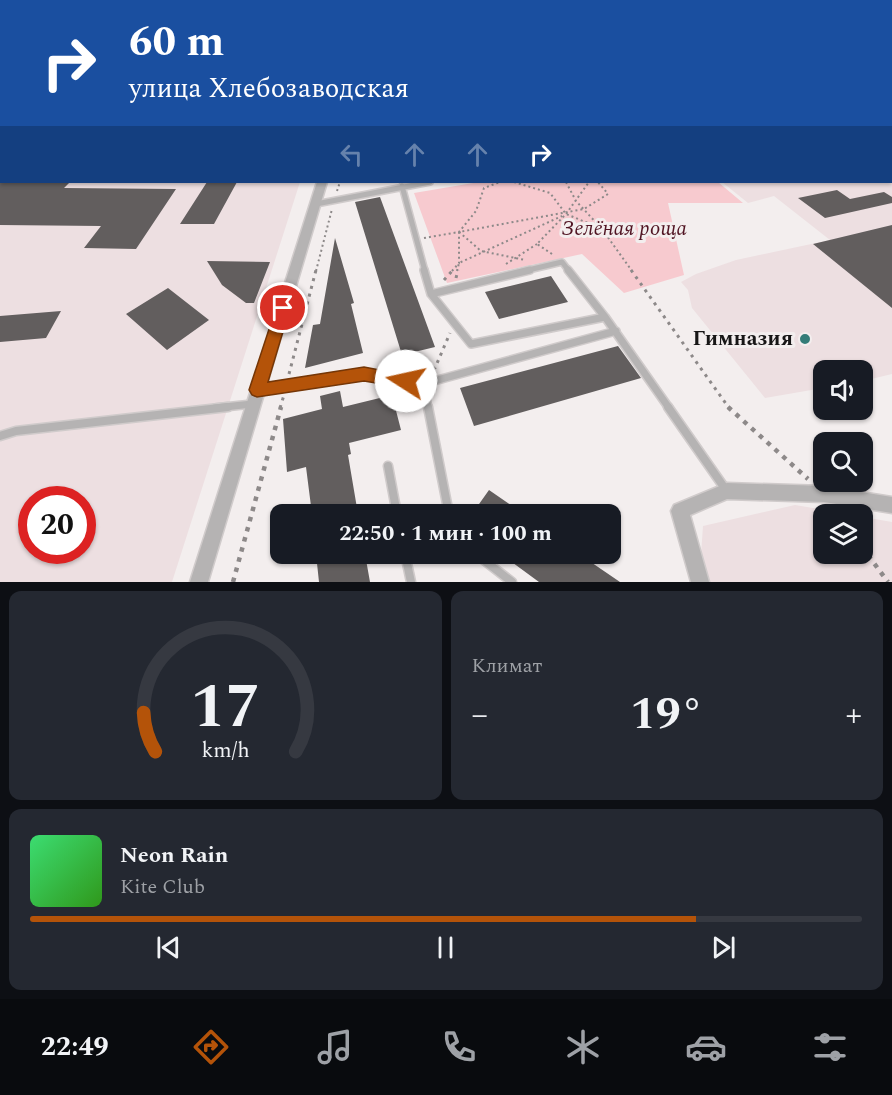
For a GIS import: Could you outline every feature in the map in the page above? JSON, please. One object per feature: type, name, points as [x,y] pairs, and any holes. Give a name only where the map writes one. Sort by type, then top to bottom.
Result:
[{"type":"street","points":[[198,582],[322,183]]},
{"type":"street","points":[[700,582],[680,511],[727,491],[825,494],[892,505]]},
{"type":"lane","points":[[316,204],[423,183]]},
{"type":"lane","points":[[402,186],[431,294],[471,344],[605,317]]},
{"type":"lane","points":[[431,294],[562,262],[616,331],[727,491]]},
{"type":"lane","points":[[0,436],[16,431],[255,397],[364,374],[423,384],[616,331]]},
{"type":"lane","points":[[423,384],[447,504]]},
{"type":"lane","points":[[388,466],[395,504]]},
{"type":"lane","points":[[407,564],[411,582]]},
{"type":"lane","points":[[489,564],[512,582]]},
{"type":"path","points":[[459,263],[459,232],[476,211],[486,183]]},
{"type":"path","points":[[484,188],[497,183]]},
{"type":"path","points":[[517,183],[550,193],[566,214],[602,229]]},
{"type":"path","points":[[567,183],[576,201],[602,229],[730,409],[825,494]]},
{"type":"path","points":[[505,265],[537,243],[566,214],[588,183]]},
{"type":"path","points":[[416,239],[584,209],[608,194],[599,183]]},
{"type":"path","points":[[431,294],[459,263],[566,214]]},
{"type":"path","points":[[459,232],[481,251],[513,259],[533,260]]},
{"type":"path","points":[[537,243],[562,262]]},
{"type":"path","points":[[388,378],[435,368],[454,323]]},
{"type":"path","points":[[873,562],[888,582]]},
{"type":"shaded area","points":[[0,183],[300,183],[172,582],[0,582]]},
{"type":"shaded area","name":"Гимназия","points":[[723,183],[892,183],[892,374],[873,379],[873,360],[813,360],[813,390],[765,398],[692,308],[688,290],[681,282],[696,274],[736,260],[830,240],[774,196],[748,203]]},
{"type":"shaded area","points":[[795,505],[813,508],[813,564],[873,564],[873,519],[892,522],[892,582],[705,582],[700,569],[703,526]]},
{"type":"green space","name":"Зелёная роща","points":[[473,183],[719,183],[743,203],[668,203],[684,275],[624,293],[582,254],[447,283],[414,193]]},
{"type":"building","points":[[0,183],[69,183],[64,188],[176,189],[136,249],[84,248],[101,226],[0,225]]},
{"type":"building","points":[[206,183],[236,183],[214,224],[180,224]]},
{"type":"building","points":[[837,190],[850,199],[884,192],[892,197],[892,203],[825,218],[798,198]]},
{"type":"building","points":[[380,197],[435,347],[402,355],[355,202]]},
{"type":"building","points":[[892,225],[892,308],[813,244]]},
{"type":"building","points":[[335,238],[354,303],[351,304],[363,353],[305,368],[313,325],[320,324]]},
{"type":"building","points":[[207,261],[270,262],[254,303],[246,303],[222,285]]},
{"type":"building","points":[[551,276],[568,302],[499,319],[485,292]]},
{"type":"building","points":[[168,288],[209,320],[167,350],[126,314]]},
{"type":"building","points":[[61,311],[46,338],[0,342],[0,316]]},
{"type":"building","points":[[618,346],[641,378],[474,426],[460,388]]},
{"type":"building","points":[[340,391],[343,407],[392,395],[401,430],[349,443],[351,454],[348,455],[356,504],[311,504],[306,467],[287,472],[283,419],[322,409],[320,396]]},
{"type":"building","points":[[489,490],[509,504],[479,504]]},
{"type":"building","points":[[317,564],[367,564],[370,582],[319,582]]},
{"type":"building","points":[[515,564],[594,564],[620,582],[539,582]]},
{"type":"place","name":"Гимназия","points":[[805,339]]},
{"type":"route","points":[[283,308],[257,390],[364,374],[406,381]]}]
